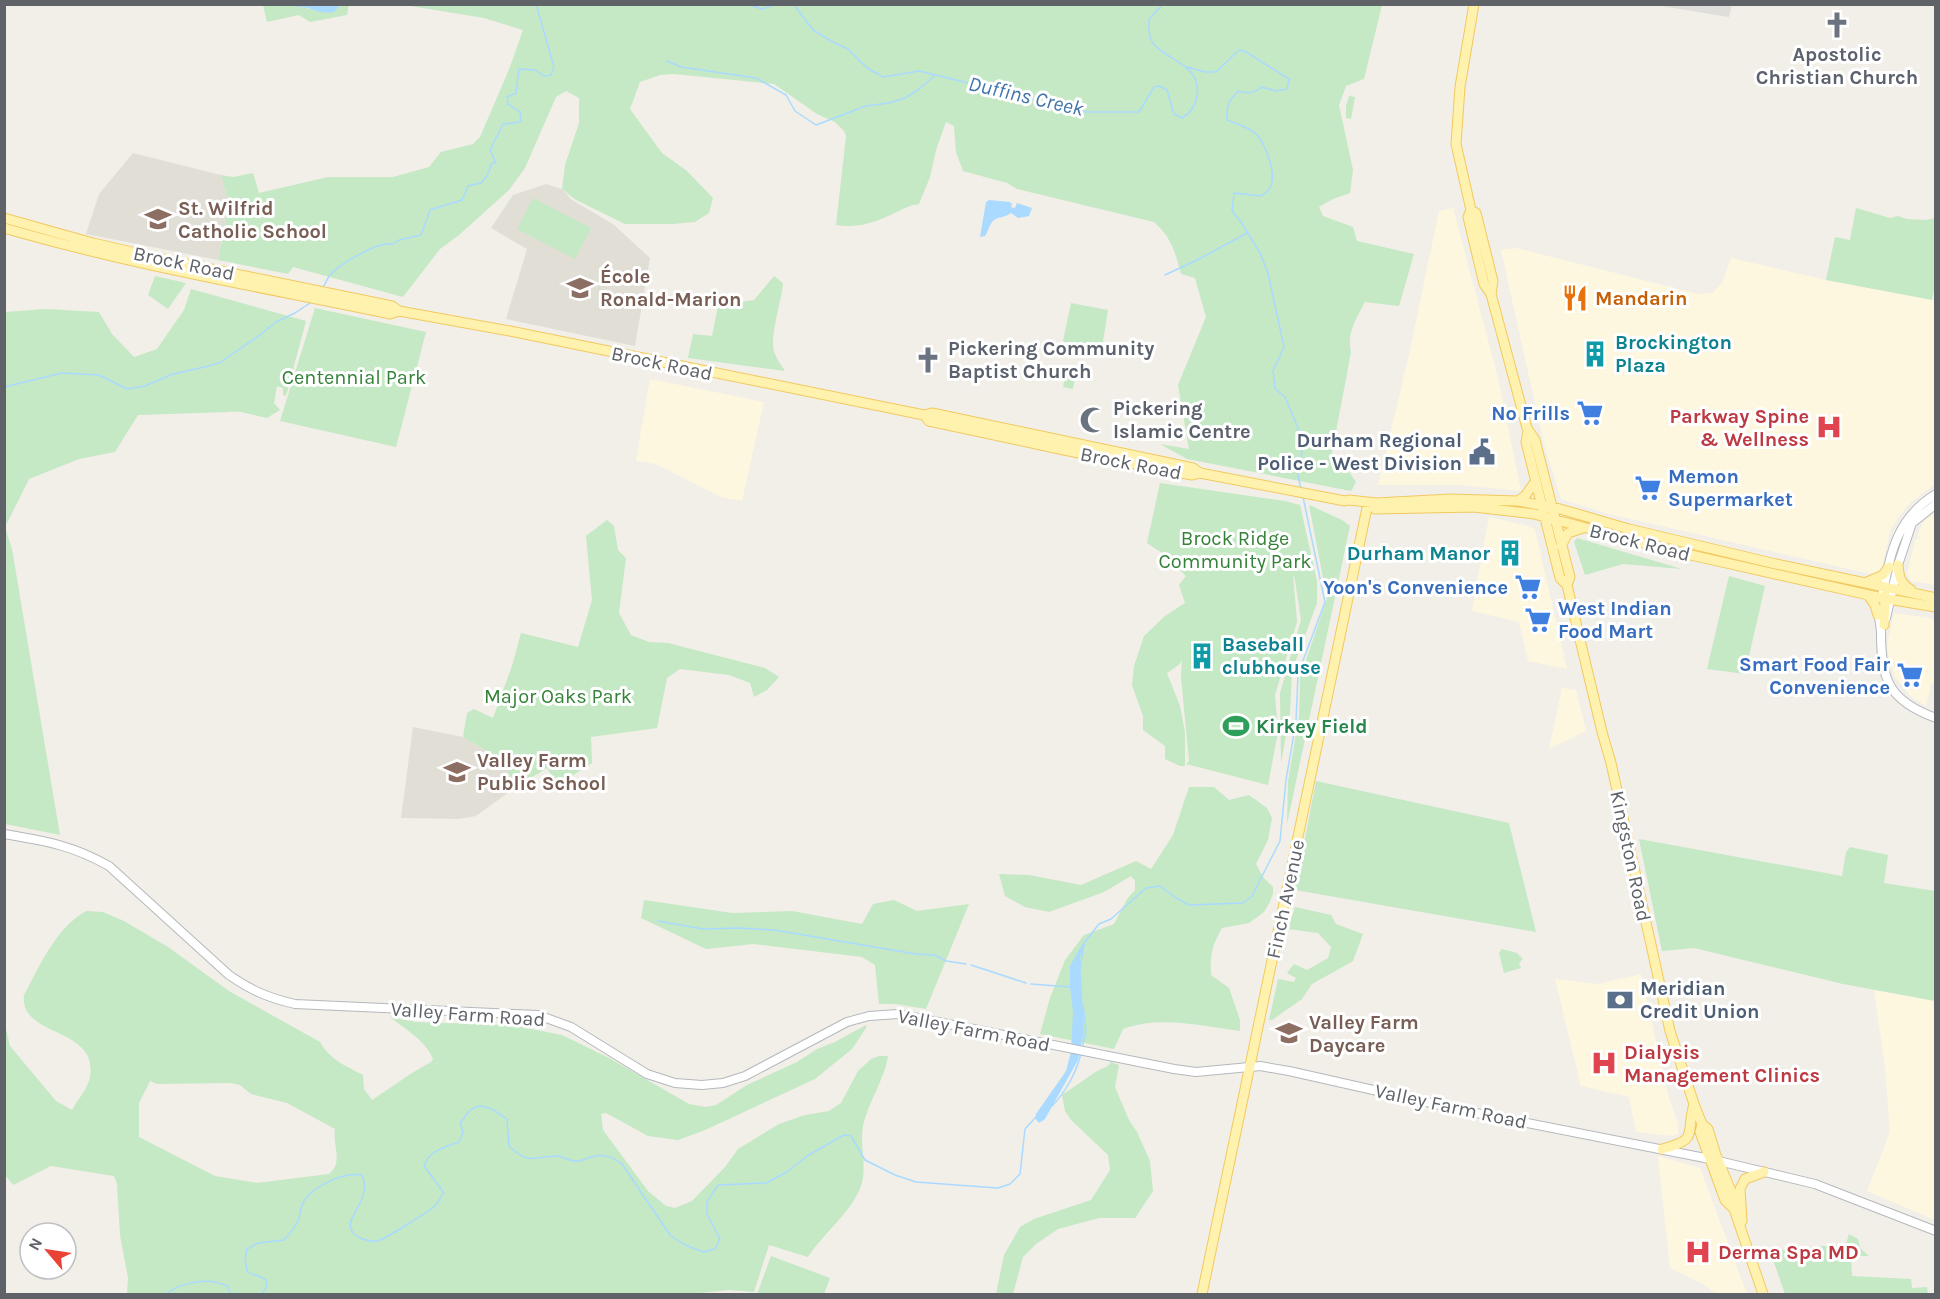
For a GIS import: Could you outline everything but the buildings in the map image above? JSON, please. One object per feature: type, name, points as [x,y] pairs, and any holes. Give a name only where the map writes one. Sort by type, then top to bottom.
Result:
[{"type":"main road","name":"Kingston Road","points":[[1474,4],[1460,87],[1456,144],[1470,210],[1468,217],[1482,277],[1491,294],[1528,432],[1535,440],[1570,577],[1567,585]]},
{"type":"main road","name":"Brock Road","points":[[4,218],[93,243],[291,289]]},
{"type":"main road","name":"Brock Road","points":[[4,228],[72,247],[324,296],[392,306],[399,311],[510,331],[924,415],[932,413],[1193,468],[1200,473],[1345,501],[1347,505],[1473,507],[1508,510],[1544,516],[1673,551],[1866,582],[1935,598]]},
{"type":"main road","name":"Brock Road","points":[[924,415],[929,420],[1105,458],[1192,475],[1200,473]]},
{"type":"main road","name":"Kingston Road","points":[[1528,432],[1526,441],[1535,482],[1560,578],[1567,585],[1611,763],[1670,1031],[1694,1104],[1702,1124],[1708,1129],[1715,1161],[1734,1196],[1734,1209],[1763,1294]]},
{"type":"main road","points":[[1105,458],[1116,452]]},
{"type":"main road","points":[[1518,501],[1525,496],[1535,482]]},
{"type":"main road","name":"Brock Road","points":[[1367,506],[1451,499],[1518,501],[1542,505],[1868,595],[1935,607]]},
{"type":"main road","name":"Finch Avenue","points":[[1202,1294],[1367,506]]},
{"type":"main road","points":[[1561,546],[1568,533],[1584,528]]},
{"type":"main road","points":[[1866,582],[1883,575],[1893,566],[1904,585],[1916,593]]},
{"type":"main road","points":[[1882,628],[1889,588]]},
{"type":"main road","points":[[1868,595],[1878,615]]},
{"type":"main road","points":[[1662,1149],[1681,1144],[1687,1139],[1694,1104]]},
{"type":"main road","points":[[1745,1238],[1740,1189],[1745,1179],[1764,1172]]},
{"type":"street","points":[[1889,588],[1896,540],[1905,521],[1916,508],[1935,494]]},
{"type":"street","points":[[1893,566],[1912,523],[1935,504]]},
{"type":"street","points":[[1886,599],[1878,615],[1882,628],[1880,646],[1885,677],[1906,704],[1935,718]]},
{"type":"street","name":"Valley Farm Road","points":[[4,834],[57,843],[86,853],[109,866],[229,975],[249,989],[270,998],[295,1004],[538,1015],[571,1027],[647,1074],[675,1083],[702,1086],[723,1083],[745,1076],[847,1022],[869,1016],[883,1014],[920,1017],[1174,1069],[1196,1072],[1250,1066],[1289,1071],[1465,1110],[1662,1149],[1815,1184],[1935,1231]]},
{"type":"shaded area","points":[[1732,4],[1729,17],[1655,5]]},
{"type":"shaded area","name":"St. Wilfrid Catholic School","points":[[133,153],[221,175],[229,204],[218,260],[86,234],[99,194]]},
{"type":"shaded area","name":"École Ronald-Marion","points":[[546,184],[562,189],[572,200],[613,224],[650,258],[635,346],[506,319],[527,249],[491,228],[513,195]]},
{"type":"shaded area","points":[[1453,208],[1498,378],[1521,491],[1460,485],[1378,485],[1409,355],[1439,211]]},
{"type":"shaded area","points":[[1516,248],[1698,294],[1712,293],[1722,283],[1731,258],[1826,280],[1935,300],[1935,484],[1910,503],[1897,519],[1890,531],[1882,567],[1875,575],[1605,513],[1561,499],[1544,444],[1501,250]]},
{"type":"shaded area","points":[[650,379],[764,402],[742,501],[721,497],[656,464],[636,461]]},
{"type":"shaded area","points":[[1935,511],[1935,585],[1911,581],[1907,574],[1915,540],[1921,537],[1917,536],[1922,524]]},
{"type":"shaded area","points":[[1489,517],[1528,526],[1535,530],[1567,669],[1528,661],[1519,622],[1472,611]]},
{"type":"shaded area","points":[[1894,613],[1935,619],[1935,684],[1931,683],[1926,706],[1910,696],[1895,677],[1887,645]]},
{"type":"shaded area","points":[[1562,688],[1576,690],[1586,731],[1549,749]]},
{"type":"shaded area","name":"Valley Farm Public School","points":[[413,727],[463,737],[501,759],[516,787],[476,816],[459,819],[401,818]]},
{"type":"shaded area","points":[[1641,974],[1668,1095],[1678,1124],[1678,1134],[1672,1136],[1636,1132],[1629,1097],[1581,1086],[1555,979],[1598,984]]},
{"type":"shaded area","points":[[1874,990],[1935,1001],[1935,1220],[1867,1191],[1890,1132],[1885,1067]]},
{"type":"shaded area","points":[[1658,1156],[1700,1168],[1747,1294],[1716,1294],[1703,1284],[1670,1268]]},
{"type":"green space","points":[[263,5],[294,5],[309,9],[349,5],[347,15],[310,22],[299,15],[267,22]]},
{"type":"green space","points":[[404,5],[1382,5],[1364,79],[1346,86],[1339,105],[1353,170],[1350,193],[1319,207],[1323,216],[1353,227],[1357,241],[1414,254],[1399,306],[1365,302],[1351,332],[1351,352],[1331,458],[1350,473],[1356,482],[1351,491],[1187,459],[1160,444],[1189,449],[1178,385],[1206,317],[1195,278],[1181,274],[1169,240],[1154,222],[1017,189],[1007,183],[963,171],[956,152],[954,126],[946,122],[930,177],[919,204],[869,223],[856,226],[836,225],[846,136],[844,131],[835,122],[817,114],[774,84],[674,74],[660,75],[640,82],[630,109],[662,153],[687,171],[713,198],[709,213],[695,222],[625,224],[576,200],[562,189],[565,165],[579,123],[579,98],[566,91],[556,97],[525,168],[509,190],[440,249],[403,297],[293,267],[288,274],[218,260],[229,204],[221,175],[233,177],[253,173],[259,193],[328,177],[393,177],[429,167],[441,152],[473,144],[480,137],[523,30],[484,18]]},
{"type":"green space","points":[[1349,96],[1355,97],[1351,119],[1346,118]]},
{"type":"green space","points":[[533,198],[591,228],[575,259],[517,229]]},
{"type":"green space","points":[[1856,208],[1890,218],[1898,216],[1926,220],[1935,218],[1936,282],[1932,300],[1826,280],[1835,237],[1850,240]]},
{"type":"green space","points":[[155,276],[186,283],[168,309],[148,295]]},
{"type":"green space","points":[[774,276],[783,283],[773,347],[785,371],[688,358],[693,334],[712,336],[719,301],[728,304],[754,300]]},
{"type":"green space","points":[[191,289],[306,321],[286,396],[283,395],[283,388],[277,386],[274,403],[280,410],[267,418],[243,412],[138,415],[115,452],[79,459],[29,479],[5,527],[5,312],[46,309],[99,312],[112,334],[134,357],[157,349],[184,310]]},
{"type":"green space","points":[[1071,303],[1108,310],[1101,354],[1063,341]]},
{"type":"green space","name":"Centennial Park","points":[[315,308],[426,332],[396,447],[280,421]]},
{"type":"green space","points":[[1067,367],[1077,369],[1073,389],[1063,387]]},
{"type":"green space","name":"Brock Ridge Community Park","points":[[1160,483],[1300,505],[1317,581],[1317,603],[1292,671],[1290,713],[1281,763],[1280,693],[1301,620],[1293,574],[1297,622],[1275,695],[1278,732],[1268,785],[1186,764],[1189,761],[1181,677],[1182,659],[1180,664],[1167,673],[1180,706],[1185,732],[1185,766],[1165,759],[1165,746],[1143,730],[1143,716],[1132,685],[1134,666],[1144,636],[1165,616],[1185,603],[1179,585],[1186,576],[1162,553],[1147,543]]},
{"type":"green space","points":[[1309,505],[1350,526],[1287,824],[1288,781],[1299,716],[1300,678],[1327,598]]},
{"type":"green space","name":"Major Oaks Park","points":[[607,520],[614,526],[618,550],[626,558],[619,613],[631,635],[649,642],[668,643],[765,668],[779,677],[767,690],[754,697],[750,683],[729,675],[680,669],[667,678],[657,728],[591,737],[592,763],[558,785],[547,768],[516,787],[501,759],[463,737],[467,713],[474,709],[493,718],[521,633],[578,647],[592,600],[586,536]]},
{"type":"green space","points":[[5,527],[12,549],[60,835],[5,824]]},
{"type":"green space","points":[[1577,538],[1682,569],[1623,564],[1585,575],[1574,542]]},
{"type":"green space","points":[[1729,576],[1765,586],[1745,674],[1707,669]]},
{"type":"green space","points":[[1316,781],[1509,823],[1536,932],[1295,890]]},
{"type":"green space","points":[[1189,787],[1214,787],[1229,800],[1249,795],[1267,808],[1272,818],[1268,840],[1256,864],[1263,877],[1273,887],[1270,902],[1264,912],[1249,923],[1222,928],[1211,956],[1211,975],[1229,988],[1240,1020],[1240,1031],[1166,1022],[1137,1025],[1123,1029],[1114,1049],[1040,1034],[1050,998],[1065,960],[1084,935],[1114,924],[1127,899],[1135,890],[1135,881],[1131,876],[1104,892],[1049,912],[1025,907],[1005,896],[999,874],[1029,875],[1081,885],[1136,861],[1151,869],[1173,835]]},
{"type":"green space","points":[[1639,839],[1842,876],[1846,852],[1850,847],[1888,855],[1884,883],[1935,891],[1935,1001],[1843,984],[1694,948],[1662,951]]},
{"type":"green space","points":[[644,900],[732,913],[792,911],[862,924],[873,904],[894,900],[917,911],[969,904],[926,1009],[879,1004],[875,965],[862,957],[753,944],[706,949],[641,918]]},
{"type":"green space","points":[[1295,907],[1331,915],[1336,924],[1363,934],[1353,961],[1312,984],[1302,999],[1269,1020],[1278,979],[1294,982],[1296,978],[1287,973],[1294,964],[1307,970],[1328,958],[1331,947],[1318,933],[1288,929]]},
{"type":"green space","points":[[86,911],[103,912],[124,921],[168,947],[229,991],[320,1042],[334,1058],[363,1075],[364,1089],[372,1100],[433,1059],[420,1041],[390,1017],[416,1022],[511,1025],[562,1035],[609,1058],[689,1104],[706,1107],[716,1105],[747,1085],[797,1062],[817,1049],[866,1025],[852,1049],[815,1079],[705,1130],[678,1140],[648,1136],[606,1113],[601,1114],[603,1130],[648,1191],[666,1206],[675,1208],[692,1201],[725,1167],[738,1149],[779,1124],[805,1115],[829,1111],[841,1103],[858,1071],[871,1059],[888,1056],[884,1073],[863,1126],[862,1183],[848,1209],[808,1257],[769,1245],[754,1292],[729,1290],[690,1294],[127,1294],[128,1278],[120,1235],[117,1184],[114,1176],[51,1166],[13,1185],[5,1175],[5,1024],[10,1046],[56,1101],[72,1110],[89,1081],[90,1061],[83,1049],[72,1040],[33,1019],[26,1009],[24,995],[57,937]],"holes":[[[150,1081],[157,1084],[231,1083],[240,1085],[251,1094],[287,1103],[335,1129],[336,1164],[329,1174],[257,1183],[215,1176],[139,1137],[139,1103]]]},
{"type":"green space","points":[[1502,949],[1517,953],[1523,959],[1519,963],[1521,968],[1504,973],[1499,953]]},
{"type":"green space","points":[[1111,1062],[1119,1065],[1115,1087],[1150,1161],[1153,1191],[1135,1218],[1099,1218],[1058,1229],[1036,1244],[1023,1257],[1013,1294],[996,1294],[1004,1255],[1020,1227],[1034,1219],[1091,1200],[1110,1170],[1108,1155],[1071,1120],[1065,1111],[1062,1095]]},
{"type":"green space","points":[[1849,1234],[1858,1239],[1860,1248],[1869,1256],[1851,1256],[1852,1276],[1911,1279],[1912,1288],[1927,1287],[1928,1294],[1785,1294],[1770,1251],[1846,1244]]},
{"type":"green space","points":[[771,1256],[830,1278],[824,1294],[757,1294]]},
{"type":"water","points":[[294,5],[340,5],[334,12],[328,13]]},
{"type":"water","points":[[989,200],[1010,202],[1011,207],[1015,208],[1017,203],[1032,208],[1029,216],[1018,218],[1011,213],[994,220],[985,236],[980,237],[986,202]]},
{"type":"water","points":[[1083,943],[1085,945],[1080,956],[1084,1031],[1078,1060],[1045,1119],[1039,1123],[1035,1118],[1036,1114],[1066,1071],[1071,1052],[1073,1012],[1070,966]]},
{"type":"waterway","points":[[323,288],[335,270],[360,254],[378,246],[421,235],[430,210],[462,200],[468,186],[481,183],[487,176],[492,163],[496,163],[490,150],[503,124],[521,122],[520,112],[508,104],[507,97],[516,93],[519,69],[535,70],[544,76],[551,75],[554,67],[536,4]]},
{"type":"waterway","name":"Duffins Creek","points":[[747,4],[762,9],[776,4]]},
{"type":"waterway","name":"Duffins Creek","points":[[791,4],[813,30],[848,49],[867,68],[883,77],[919,71],[1086,112],[1139,112],[1154,87],[1159,86],[1167,90],[1174,114],[1182,118],[1194,106],[1197,85],[1188,69],[1165,54],[1152,42],[1149,19],[1163,4]]},
{"type":"waterway","points":[[1187,67],[1205,72],[1216,72],[1239,50],[1289,79],[1287,89],[1276,91],[1262,87],[1251,92],[1238,91],[1229,104],[1227,120],[1248,128],[1257,135],[1267,152],[1271,167],[1272,180],[1268,191],[1261,196],[1234,193],[1232,211],[1260,253],[1268,273],[1284,347],[1273,371],[1275,389],[1285,397],[1298,428],[1302,454],[1296,466],[1301,489]]},
{"type":"waterway","points":[[667,61],[681,67],[756,78],[786,95],[795,111],[816,125],[866,106],[905,98],[934,76]]},
{"type":"waterway","points":[[1165,275],[1247,233]]},
{"type":"waterway","points":[[4,387],[62,373],[99,375],[127,389],[145,386],[173,374],[221,362],[276,322],[310,303]]},
{"type":"waterway","points":[[1080,968],[1084,943],[1099,924],[1111,919],[1146,888],[1160,886],[1189,905],[1243,903],[1252,896],[1280,841],[1286,780],[1296,722],[1298,674],[1325,602],[1303,497]]},
{"type":"waterway","points":[[658,921],[703,929],[774,930],[916,954],[935,955],[946,961],[966,964]]},
{"type":"waterway","points":[[971,965],[1026,983]]},
{"type":"waterway","points":[[1031,984],[1070,987]]},
{"type":"waterway","points":[[1082,1048],[1086,1030],[1083,1005]]},
{"type":"waterway","points":[[1052,1106],[1070,1081],[1081,1053]]},
{"type":"waterway","points":[[262,1294],[267,1286],[266,1280],[247,1271],[245,1259],[247,1249],[258,1243],[284,1240],[297,1224],[304,1201],[324,1184],[347,1175],[362,1175],[364,1192],[350,1226],[356,1236],[370,1241],[377,1241],[388,1236],[436,1205],[444,1193],[424,1166],[426,1161],[433,1153],[459,1142],[463,1133],[460,1123],[472,1109],[478,1107],[491,1109],[507,1119],[509,1146],[526,1158],[556,1156],[581,1161],[600,1155],[622,1164],[670,1235],[683,1244],[703,1252],[715,1249],[720,1239],[707,1214],[707,1202],[718,1185],[766,1183],[844,1135],[851,1136],[865,1160],[895,1175],[916,1182],[998,1188],[1010,1184],[1020,1174],[1025,1129],[1036,1117]]},
{"type":"waterway","points":[[166,1294],[180,1286],[204,1281],[227,1286],[231,1294]]},
{"type":"place","name":"Apostolic Christian Church","points":[[1837,25]]},
{"type":"place","name":"St. Wilfrid Catholic School","points":[[158,219]]},
{"type":"place","name":"École Ronald-Marion","points":[[580,288]]},
{"type":"place","name":"Mandarin","points":[[1575,298]]},
{"type":"place","name":"Brockington Plaza","points":[[1595,354]]},
{"type":"place","name":"Pickering Community Baptist Church","points":[[928,360]]},
{"type":"place","name":"No Frills","points":[[1590,413]]},
{"type":"place","name":"Pickering Islamic Centre","points":[[1093,420]]},
{"type":"place","name":"Parkway Spine & Wellness","points":[[1829,427]]},
{"type":"place","name":"Durham Regional Police - West Division","points":[[1482,452]]},
{"type":"place","name":"Memon Supermarket","points":[[1648,488]]},
{"type":"place","name":"Durham Manor","points":[[1510,553]]},
{"type":"place","name":"Yoon's Convenience","points":[[1528,587]]},
{"type":"place","name":"West Indian Food Mart","points":[[1538,620]]},
{"type":"place","name":"Baseball clubhouse","points":[[1202,656]]},
{"type":"place","name":"Smart Food Fair Convenience","points":[[1910,675]]},
{"type":"place","name":"Kirkey Field","points":[[1236,726]]},
{"type":"place","name":"Valley Farm Public School","points":[[457,772]]},
{"type":"place","name":"Meridian Credit Union","points":[[1620,1000]]},
{"type":"place","name":"Valley Farm Daycare","points":[[1289,1033]]},
{"type":"place","name":"Dialysis Management Clinics","points":[[1604,1063]]},
{"type":"place","name":"Derma Spa MD","points":[[1698,1252]]}]
